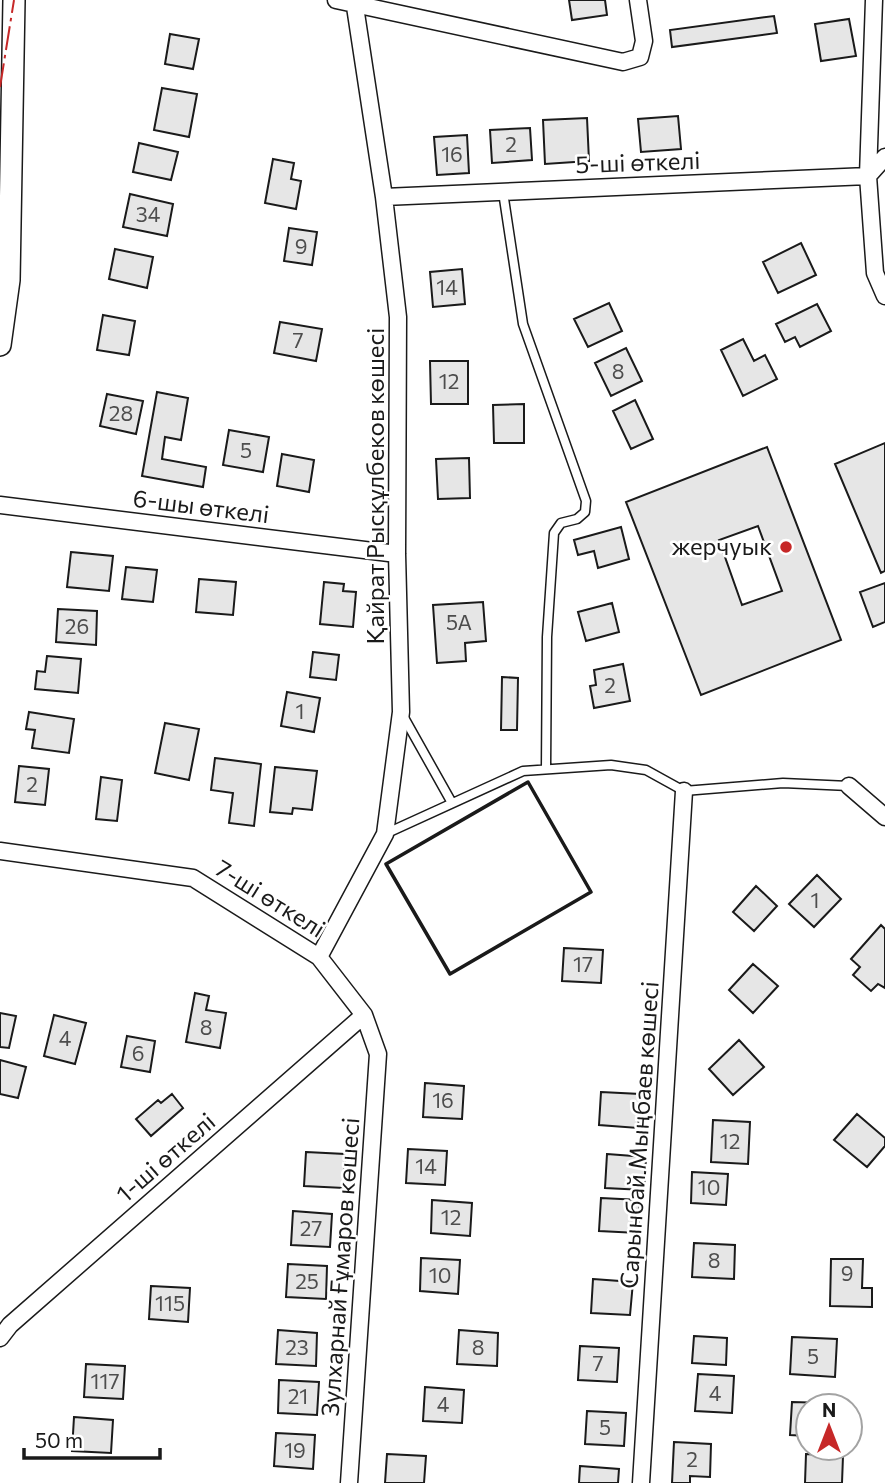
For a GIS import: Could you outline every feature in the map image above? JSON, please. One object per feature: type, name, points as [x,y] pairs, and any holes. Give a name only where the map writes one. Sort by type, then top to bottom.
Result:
[{"type":"street","points":[[0,345],[9,280],[14,0]]},
{"type":"street","points":[[336,0],[623,62],[640,57],[644,41],[638,0]]},
{"type":"street","points":[[874,0],[868,176],[875,273],[885,296]]},
{"type":"street","name":"Қайрат Рысқұлбеков көшесі","points":[[319,957],[385,834],[401,712],[397,554],[398,317],[384,197],[354,2]]},
{"type":"street","points":[[868,176],[885,157]]},
{"type":"street","name":"5-ші өткелі","points":[[384,197],[868,176]]},
{"type":"street","name":"6-шы өткелі","points":[[0,505],[397,554]]},
{"type":"street","points":[[849,786],[885,817]]},
{"type":"street","name":"Сарынбай Мыңбаев көшесі","points":[[641,1483],[684,791]]},
{"type":"street","name":"7-ші өткелі","points":[[0,851],[193,877],[319,957],[364,1015],[378,1054]]},
{"type":"street","name":"1-ші өткелі","points":[[0,1338],[9,1325],[364,1015]]},
{"type":"street","name":"Зулхарнай Ғұмаров көшесі","points":[[349,1483],[378,1054]]},
{"type":"lane","points":[[503,192],[523,324],[586,502],[585,512],[577,519],[561,523],[554,533],[547,637],[546,769]]},
{"type":"lane","points":[[401,712],[452,803]]},
{"type":"lane","points":[[385,834],[523,771],[611,765],[646,770],[684,791],[783,783],[849,786]]},
{"type":"building","points":[[569,0],[605,0],[607,15],[572,20]]},
{"type":"building","points":[[774,16],[777,33],[672,47],[670,30]]},
{"type":"building","points":[[849,19],[856,56],[821,61],[815,24]]},
{"type":"building","points":[[170,34],[199,39],[193,69],[165,64]]},
{"type":"building","points":[[162,88],[197,94],[189,137],[154,130]]},
{"type":"building","points":[[678,116],[681,149],[641,152],[638,119]]},
{"type":"building","points":[[587,118],[589,161],[545,164],[543,120]]},
{"type":"building","points":[[530,128],[532,160],[492,163],[490,130]]},
{"type":"building","points":[[467,135],[469,173],[437,175],[434,137]]},
{"type":"building","points":[[139,143],[178,152],[171,180],[133,172]]},
{"type":"building","points":[[273,159],[294,163],[291,179],[301,181],[296,209],[265,203]]},
{"type":"building","points":[[130,194],[173,204],[167,236],[123,227]]},
{"type":"building","points":[[289,228],[317,232],[312,265],[284,261]]},
{"type":"building","points":[[801,243],[816,275],[778,293],[763,262]]},
{"type":"building","points":[[115,249],[153,257],[147,288],[109,279]]},
{"type":"building","points":[[462,269],[465,304],[433,307],[430,272]]},
{"type":"building","points":[[609,303],[622,331],[588,347],[574,319]]},
{"type":"building","points":[[817,304],[831,331],[800,347],[795,337],[785,342],[776,324]]},
{"type":"building","points":[[103,315],[135,321],[129,355],[97,350]]},
{"type":"building","points":[[280,322],[322,329],[316,361],[274,353]]},
{"type":"building","points":[[743,339],[754,361],[765,355],[777,379],[743,396],[721,350]]},
{"type":"building","points":[[626,348],[642,381],[611,396],[595,363]]},
{"type":"building","points":[[430,361],[468,361],[468,404],[431,404]]},
{"type":"building","points":[[157,392],[188,398],[181,440],[165,437],[162,459],[206,467],[203,487],[142,476]]},
{"type":"building","points":[[107,394],[143,401],[136,434],[100,426]]},
{"type":"building","points":[[635,400],[653,439],[631,449],[613,411]]},
{"type":"building","points":[[524,404],[524,443],[494,443],[493,405]]},
{"type":"building","points":[[229,430],[269,437],[263,472],[223,465]]},
{"type":"building","points":[[885,443],[885,571],[881,573],[835,464]]},
{"type":"building","points":[[767,447],[841,640],[701,695],[626,502]],"holes":[[[758,526],[782,591],[742,605],[719,540]]]},
{"type":"building","points":[[282,454],[314,460],[309,492],[277,486]]},
{"type":"building","points":[[469,458],[470,498],[438,499],[436,459]]},
{"type":"building","points":[[621,527],[629,559],[598,568],[594,551],[578,555],[574,540]]},
{"type":"building","points":[[71,552],[113,556],[109,591],[67,587]]},
{"type":"building","points":[[126,567],[157,570],[153,602],[122,599]]},
{"type":"building","points":[[199,579],[236,582],[233,615],[196,612]]},
{"type":"building","points":[[324,582],[344,584],[343,591],[356,592],[353,627],[320,624]]},
{"type":"building","points":[[885,583],[885,622],[873,627],[860,592]]},
{"type":"building","points":[[483,602],[486,641],[465,643],[466,661],[437,663],[433,605]]},
{"type":"building","points":[[612,603],[619,632],[586,641],[578,612]]},
{"type":"building","points":[[58,609],[97,611],[96,645],[56,642]]},
{"type":"building","points":[[313,652],[339,655],[336,680],[310,677]]},
{"type":"building","points":[[47,656],[81,659],[78,693],[35,689],[37,671],[45,672]]},
{"type":"building","points":[[623,664],[630,701],[594,708],[590,686],[596,685],[594,670]]},
{"type":"building","points":[[502,677],[518,678],[517,730],[501,730]]},
{"type":"building","points":[[287,692],[320,698],[314,732],[281,726]]},
{"type":"building","points":[[29,712],[74,719],[69,753],[32,748],[35,730],[26,729]]},
{"type":"building","points":[[165,723],[199,729],[189,780],[155,773]]},
{"type":"building","points":[[215,758],[261,764],[254,826],[229,823],[233,793],[211,790]]},
{"type":"building","points":[[19,766],[49,769],[45,805],[15,802]]},
{"type":"building","points":[[275,767],[317,771],[312,810],[293,808],[292,814],[270,812]]},
{"type":"building","points":[[101,777],[122,780],[117,821],[96,819]]},
{"type":"building","points":[[817,875],[841,899],[814,927],[789,904]]},
{"type":"building","points":[[756,886],[777,906],[754,931],[733,912]]},
{"type":"building","points":[[881,925],[885,929],[885,988],[878,984],[871,991],[853,975],[860,967],[851,959]]},
{"type":"building","points":[[564,948],[603,950],[601,983],[562,981]]},
{"type":"building","points":[[753,964],[778,986],[753,1013],[729,990]]},
{"type":"building","points":[[195,993],[209,996],[206,1010],[226,1013],[220,1048],[186,1042]]},
{"type":"building","points":[[0,1013],[16,1016],[9,1048],[0,1047]]},
{"type":"building","points":[[54,1015],[86,1023],[75,1064],[44,1056]]},
{"type":"building","points":[[127,1036],[155,1041],[150,1072],[121,1067]]},
{"type":"building","points":[[739,1040],[764,1067],[733,1095],[709,1069]]},
{"type":"building","points":[[0,1060],[26,1067],[18,1098],[0,1094]]},
{"type":"building","points":[[425,1083],[464,1086],[462,1119],[423,1117]]},
{"type":"building","points":[[601,1092],[640,1094],[638,1128],[599,1125]]},
{"type":"building","points":[[172,1094],[183,1108],[151,1136],[136,1119],[158,1100],[161,1103]]},
{"type":"building","points":[[857,1114],[885,1138],[885,1146],[867,1167],[834,1140]]},
{"type":"building","points":[[713,1120],[750,1122],[748,1164],[711,1162]]},
{"type":"building","points":[[408,1149],[447,1151],[445,1185],[406,1183]]},
{"type":"building","points":[[306,1152],[345,1154],[344,1188],[304,1186]]},
{"type":"building","points":[[607,1154],[646,1157],[644,1190],[605,1188]]},
{"type":"building","points":[[692,1172],[728,1174],[726,1205],[691,1203]]},
{"type":"building","points":[[601,1198],[640,1200],[638,1233],[599,1231]]},
{"type":"building","points":[[432,1200],[472,1203],[470,1236],[431,1233]]},
{"type":"building","points":[[293,1211],[332,1214],[330,1247],[291,1245]]},
{"type":"building","points":[[694,1243],[735,1245],[734,1279],[692,1277]]},
{"type":"building","points":[[421,1258],[460,1260],[458,1294],[420,1291]]},
{"type":"building","points":[[831,1259],[863,1259],[862,1288],[872,1288],[872,1307],[830,1306]]},
{"type":"building","points":[[288,1264],[327,1266],[326,1299],[286,1297]]},
{"type":"building","points":[[593,1279],[633,1282],[630,1315],[591,1313]]},
{"type":"building","points":[[151,1286],[190,1288],[188,1322],[149,1319]]},
{"type":"building","points":[[278,1330],[317,1333],[316,1366],[276,1364]]},
{"type":"building","points":[[459,1330],[498,1333],[497,1366],[457,1364]]},
{"type":"building","points":[[694,1336],[727,1338],[726,1365],[692,1363]]},
{"type":"building","points":[[792,1337],[837,1339],[835,1377],[790,1374]]},
{"type":"building","points":[[580,1346],[619,1348],[617,1382],[578,1380]]},
{"type":"building","points":[[86,1364],[125,1366],[123,1399],[84,1397]]},
{"type":"building","points":[[698,1374],[734,1376],[732,1413],[695,1411]]},
{"type":"building","points":[[279,1380],[319,1382],[317,1415],[278,1413]]},
{"type":"building","points":[[425,1387],[464,1390],[462,1423],[423,1421]]},
{"type":"building","points":[[792,1402],[794,1402],[794,1435],[790,1435]]},
{"type":"building","points":[[587,1411],[626,1413],[624,1446],[585,1444]]},
{"type":"building","points":[[74,1417],[113,1420],[111,1453],[72,1451]]},
{"type":"building","points":[[276,1433],[315,1435],[313,1469],[274,1466]]},
{"type":"building","points":[[674,1442],[711,1444],[710,1477],[690,1476],[690,1483],[672,1483]]},
{"type":"building","points":[[387,1454],[426,1456],[424,1483],[385,1483]]},
{"type":"building","points":[[806,1462],[843,1462],[842,1483],[805,1483]]},
{"type":"building","points":[[580,1466],[619,1469],[618,1483],[579,1483]]},
{"type":"wall","points":[[528,782],[591,892],[450,974],[386,864],[528,782]]},
{"type":"power","points":[[0,87],[14,0]]},
{"type":"place","name":"жерчуык","points":[[786,547]]}]
